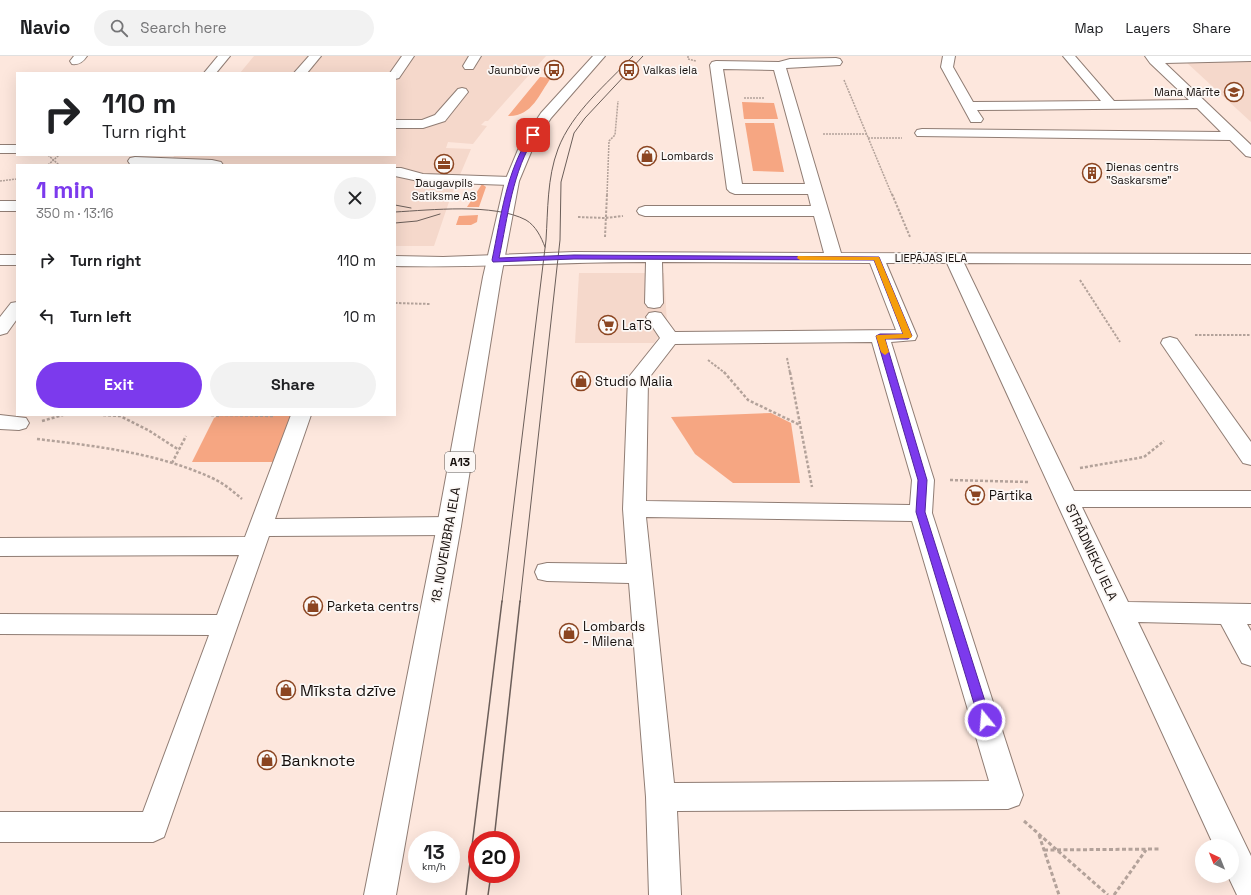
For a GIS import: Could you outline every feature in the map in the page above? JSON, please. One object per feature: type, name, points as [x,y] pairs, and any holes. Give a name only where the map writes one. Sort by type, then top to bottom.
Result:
[{"type":"street","points":[[211,72],[224,56]]},
{"type":"street","points":[[301,72],[315,56]]},
{"type":"street","points":[[396,74],[408,56]]},
{"type":"street","name":"18. NOVEMBRA IELA","points":[[380,895],[449,526],[496,260],[512,181],[527,145],[546,116],[599,56]]},
{"type":"street","points":[[948,56],[947,67],[985,134]]},
{"type":"street","points":[[1069,56],[1111,105]]},
{"type":"street","points":[[1152,58],[1251,57]]},
{"type":"street","points":[[1152,58],[1251,153]]},
{"type":"street","points":[[814,189],[735,189],[716,66],[779,66],[790,63],[836,62]]},
{"type":"street","points":[[779,66],[834,258]]},
{"type":"street","points":[[396,124],[423,124],[440,118],[462,92]]},
{"type":"street","points":[[969,106],[1200,104]]},
{"type":"street","points":[[922,133],[1233,136]]},
{"type":"street","points":[[0,149],[16,149]]},
{"type":"street","points":[[136,160],[213,164]]},
{"type":"street","points":[[396,172],[423,178],[512,181]]},
{"type":"street","points":[[0,206],[16,206]]},
{"type":"street","points":[[646,211],[820,211]]},
{"type":"street","name":"LIEPĀJAS IELA","points":[[396,261],[604,257],[1251,259]]},
{"type":"street","points":[[654,258],[654,310],[675,338]]},
{"type":"street","points":[[665,895],[661,797],[634,509],[638,378],[675,338],[908,336],[876,258]]},
{"type":"street","name":"STRĀDNIEKU IELA","points":[[953,258],[1227,839]]},
{"type":"street","points":[[0,260],[16,260]]},
{"type":"street","points":[[0,329],[16,308]]},
{"type":"street","points":[[661,797],[1008,795],[920,512],[923,480],[880,336]]},
{"type":"street","points":[[1170,343],[1251,458]]},
{"type":"street","points":[[0,827],[153,827],[301,416]]},
{"type":"street","points":[[1060,485],[1251,499]]},
{"type":"street","points":[[634,509],[920,512]]},
{"type":"street","points":[[0,547],[260,531],[449,526]]},
{"type":"street","points":[[547,572],[640,574]]},
{"type":"street","points":[[1120,612],[1239,614],[1251,655]]},
{"type":"street","points":[[0,624],[226,625]]},
{"type":"street","points":[[1239,865],[1251,890]]},
{"type":"path","points":[[836,62],[911,238]]},
{"type":"path","points":[[604,257],[609,141],[615,135],[618,101]]},
{"type":"path","points":[[868,138],[918,138],[922,133]]},
{"type":"path","points":[[798,134],[867,134]]},
{"type":"path","points":[[49,156],[58,164]]},
{"type":"path","points":[[49,164],[58,156]]},
{"type":"path","points":[[0,181],[16,179]]},
{"type":"path","points":[[578,217],[605,218],[613,216],[637,216],[646,211]]},
{"type":"path","points":[[1079,277],[1120,342]]},
{"type":"path","points":[[396,303],[430,304]]},
{"type":"path","points":[[1170,343],[1174,335],[1251,335]]},
{"type":"path","points":[[783,337],[816,511]]},
{"type":"path","points":[[675,338],[725,373],[748,400],[800,425]]},
{"type":"path","points":[[41,422],[60,416]]},
{"type":"path","points":[[103,416],[120,416],[148,430],[179,450]]},
{"type":"path","points":[[16,428],[172,463],[213,478],[226,486],[260,531]]},
{"type":"path","points":[[172,463],[186,436]]},
{"type":"path","points":[[923,480],[1007,481],[1060,485],[1144,457],[1164,441]]},
{"type":"path","points":[[994,794],[1108,895]]},
{"type":"path","points":[[1038,834],[1059,895]]},
{"type":"path","points":[[1044,850],[1160,849]]},
{"type":"path","points":[[1114,895],[1146,850]]},
{"type":"shaded area","points":[[254,56],[546,56],[488,121],[485,121],[481,125],[487,126],[473,144],[448,142],[446,148],[471,149],[451,196],[434,246],[396,246],[396,164],[168,164],[174,156],[396,156],[396,72],[241,72]]},
{"type":"shaded area","name":"Mana Mārīte","points":[[1251,56],[1251,122],[1185,61]]},
{"type":"shaded area","points":[[540,77],[551,78],[534,103],[523,113],[508,116]]},
{"type":"shaded area","points":[[742,102],[774,103],[778,119],[744,119]]},
{"type":"shaded area","points":[[745,123],[774,123],[784,172],[753,171]]},
{"type":"shaded area","points":[[482,184],[486,187],[479,207],[467,207]]},
{"type":"shaded area","points":[[478,215],[477,222],[471,225],[456,225],[459,216]]},
{"type":"shaded area","points":[[579,273],[664,273],[667,324],[654,343],[575,343]]},
{"type":"shaded area","points":[[771,413],[791,423],[800,483],[733,483],[695,454],[671,417]]},
{"type":"shaded area","points":[[218,416],[293,416],[274,462],[192,462],[214,418]]},
{"type":"tram line","points":[[502,602],[546,240],[550,183],[554,160],[564,136],[581,111],[633,56]]},
{"type":"tram line","points":[[520,602],[560,240],[561,182],[574,133],[585,118],[643,56]]},
{"type":"tram line","points":[[396,205],[411,208]]},
{"type":"tram line","points":[[396,212],[444,209],[480,209],[497,211],[526,220],[533,225],[545,247]]},
{"type":"tram line","points":[[396,223],[417,221],[440,214]]},
{"type":"tram line","points":[[466,895],[502,601]]},
{"type":"tram line","points":[[495,831],[520,601]]},
{"type":"tram line","points":[[488,895],[490,883]]},
{"type":"slow traffic","points":[[800,258],[876,258],[908,336],[880,336],[885,352]]},
{"type":"place","name":"Jaunbūve","points":[[554,70]]},
{"type":"place","name":"Valkas iela","points":[[629,70]]},
{"type":"place","name":"Mana Mārīte","points":[[1234,92]]},
{"type":"place","name":"Lombards","points":[[647,156]]},
{"type":"place","name":"Daugavpils Satiksme AS","points":[[444,164]]},
{"type":"place","name":"Dienas centrs \"Saskarsme\"","points":[[1092,173]]},
{"type":"place","name":"LaTS","points":[[608,325]]},
{"type":"place","name":"Studio Malia","points":[[581,381]]},
{"type":"place","name":"Pārtika","points":[[975,495]]},
{"type":"place","name":"Parketa centrs","points":[[313,606]]},
{"type":"place","name":"Lombards - Milena","points":[[569,633]]},
{"type":"place","name":"Mīksta dzīve","points":[[286,690]]},
{"type":"place","name":"Banknote","points":[[267,760]]},
{"type":"route","points":[[533,135],[527,145],[512,181],[496,260],[574,257],[876,258],[908,336],[880,336],[923,480],[920,512],[985,720]]}]
